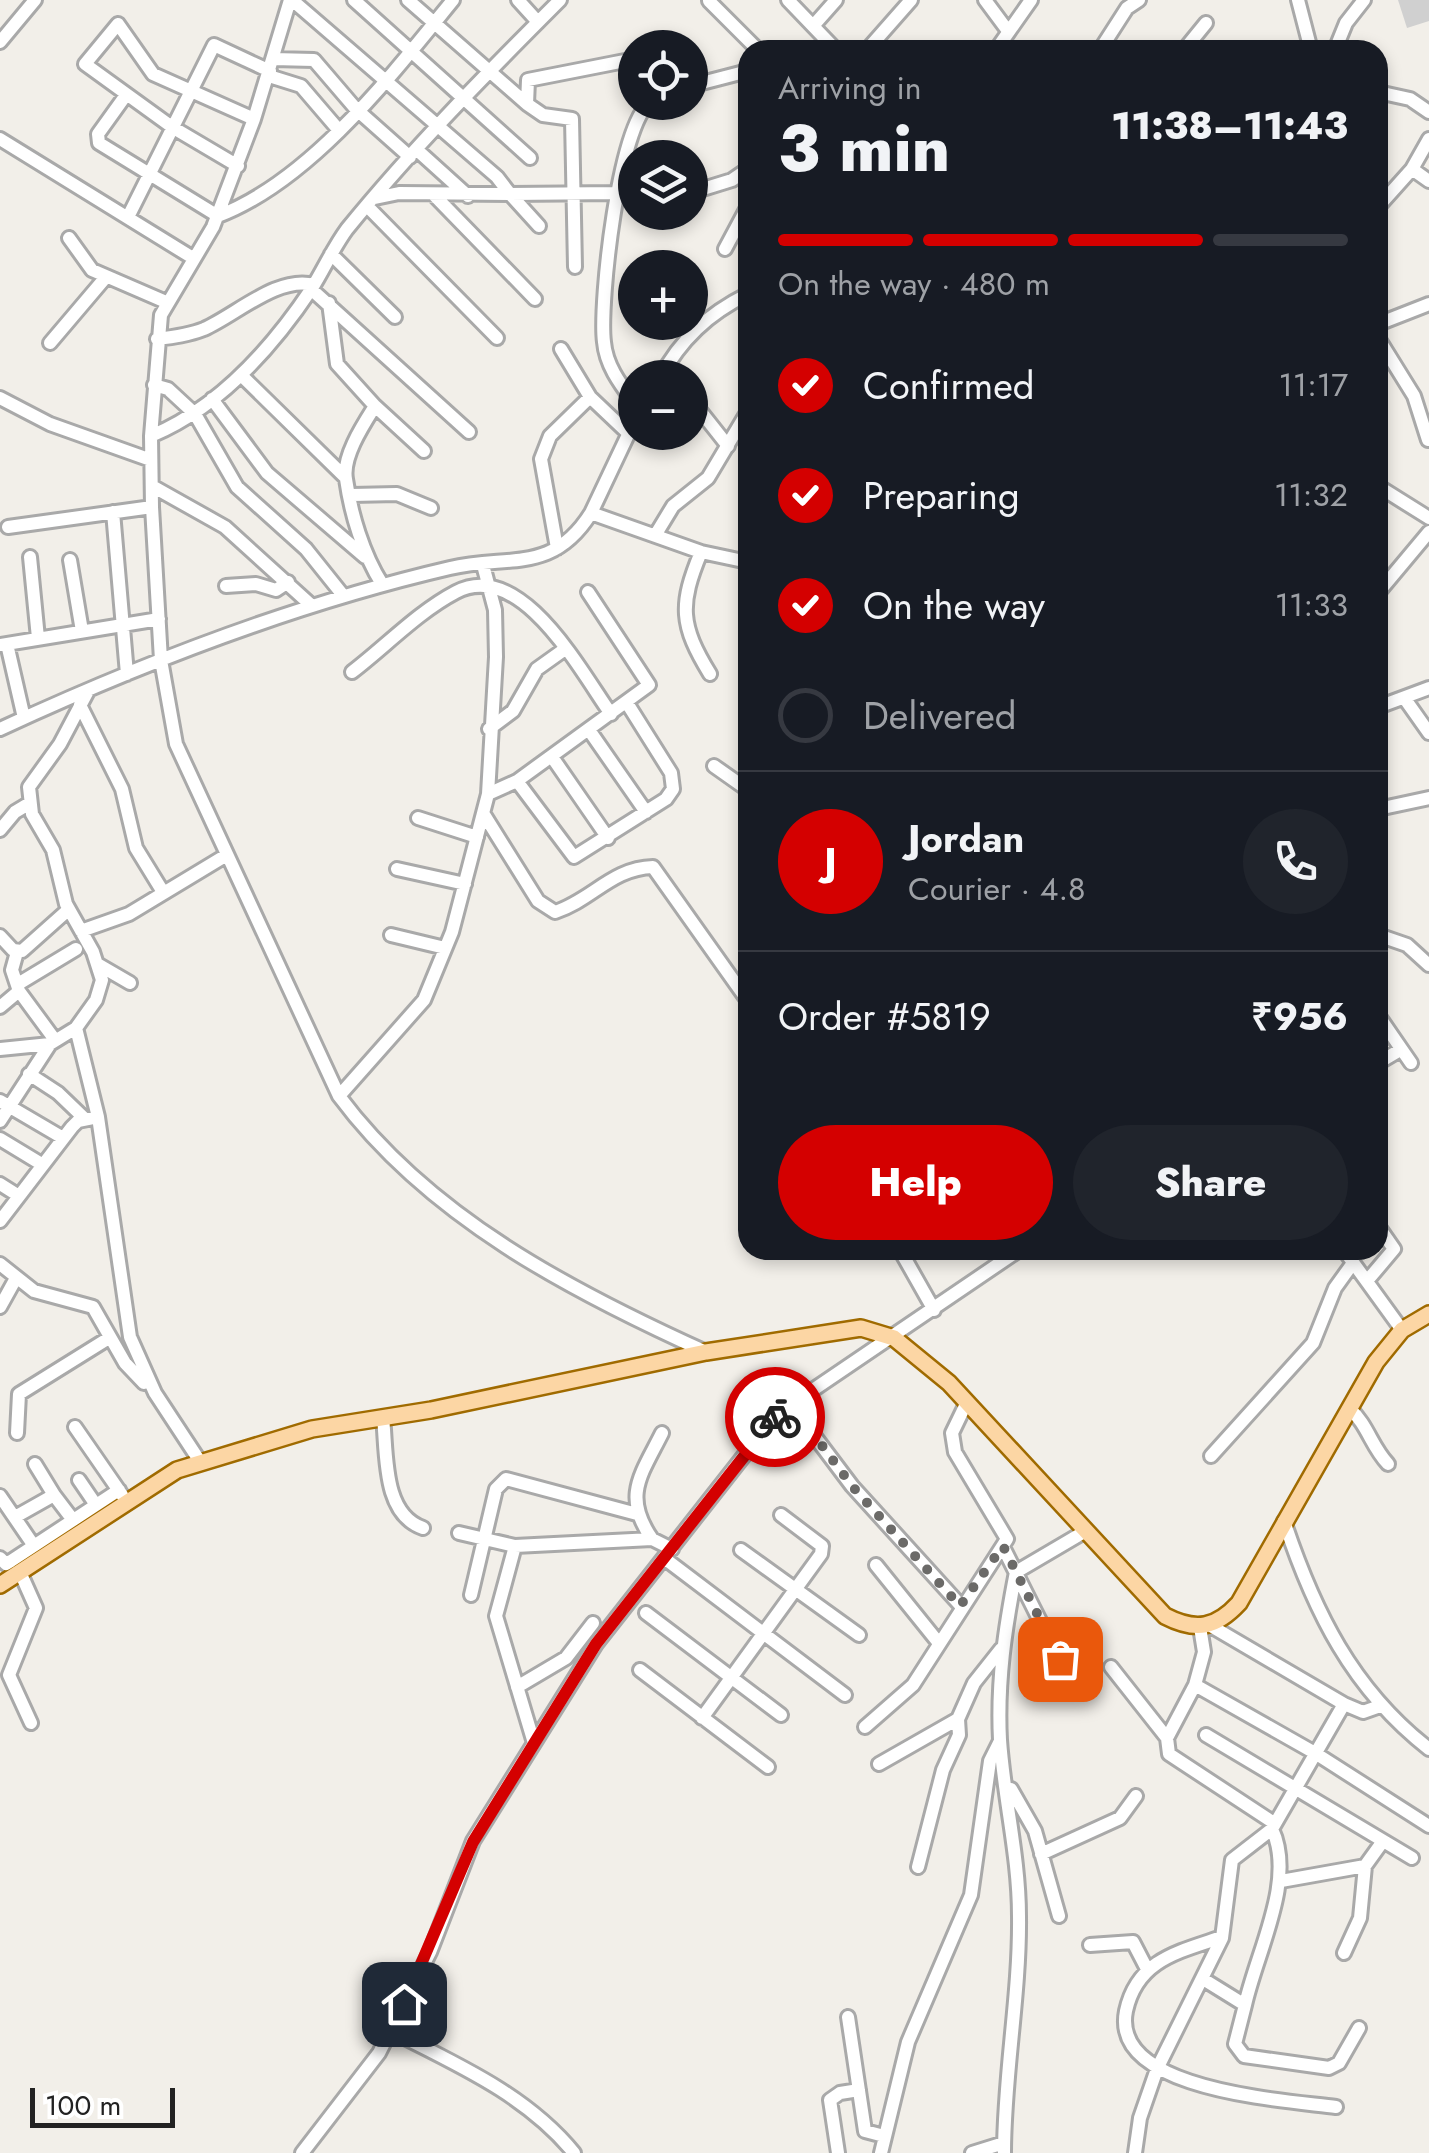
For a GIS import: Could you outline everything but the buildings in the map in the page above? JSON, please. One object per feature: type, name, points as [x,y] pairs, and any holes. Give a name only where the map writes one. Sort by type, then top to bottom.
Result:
[{"type":"main road","points":[[0,1585],[122,1496],[177,1470],[312,1429],[706,1352],[861,1328],[894,1338],[920,1356],[1165,1616],[1186,1627],[1205,1626],[1239,1603],[1349,1408],[1402,1330],[1429,1314]]},
{"type":"street","points":[[2,34],[34,0]]},
{"type":"street","points":[[538,226],[437,125],[291,0],[238,166],[218,216],[166,302],[157,339],[151,460],[161,660],[176,744],[339,1096],[375,1144],[432,1192],[552,1278],[706,1352]]},
{"type":"street","points":[[354,0],[530,158]]},
{"type":"street","points":[[408,0],[527,104],[543,115],[572,119],[575,267]]},
{"type":"street","points":[[218,216],[246,205],[299,168],[453,0]]},
{"type":"street","points":[[518,0],[538,22]]},
{"type":"street","points":[[151,436],[195,414],[241,376],[312,287],[370,202],[462,96],[560,0]]},
{"type":"street","points":[[788,0],[827,40]]},
{"type":"street","points":[[876,40],[912,0]]},
{"type":"street","points":[[984,0],[1008,32]]},
{"type":"street","points":[[1003,40],[1030,0]]},
{"type":"street","points":[[1106,40],[1127,8],[1139,0]]},
{"type":"street","points":[[1298,0],[1308,40]]},
{"type":"street","points":[[1339,40],[1346,23],[1364,0]]},
{"type":"street","points":[[709,2],[748,40]]},
{"type":"street","points":[[814,26],[832,2]]},
{"type":"street","points":[[1192,40],[1206,23]]},
{"type":"street","points":[[238,166],[172,127],[84,64],[118,24],[152,74],[192,88],[254,119]]},
{"type":"street","points":[[128,216],[215,44],[301,86],[338,128]]},
{"type":"street","points":[[271,69],[314,60],[356,109],[468,196]]},
{"type":"street","points":[[527,104],[528,80],[618,62]]},
{"type":"street","points":[[708,81],[738,73]]},
{"type":"street","points":[[1388,94],[1410,99],[1429,112]]},
{"type":"street","points":[[126,95],[97,140],[218,216]]},
{"type":"street","points":[[0,139],[193,258]]},
{"type":"street","points":[[1388,196],[1412,169],[1429,139]]},
{"type":"street","points":[[1412,169],[1429,181]]},
{"type":"street","points":[[708,187],[738,176]]},
{"type":"street","points":[[370,202],[433,194],[468,196],[571,190],[617,193],[606,264],[604,342],[618,382]]},
{"type":"street","points":[[433,194],[535,298]]},
{"type":"street","points":[[370,202],[497,338]]},
{"type":"street","points":[[725,249],[738,225]]},
{"type":"street","points":[[70,238],[88,266],[166,302]]},
{"type":"street","points":[[331,254],[395,317]]},
{"type":"street","points":[[50,343],[106,276]]},
{"type":"street","points":[[157,339],[202,330],[300,281],[312,287],[470,432]]},
{"type":"street","points":[[670,360],[678,344],[738,301]]},
{"type":"street","points":[[329,304],[337,364],[424,451]]},
{"type":"street","points":[[1388,320],[1429,304]]},
{"type":"street","points":[[561,349],[590,397],[618,424]]},
{"type":"street","points":[[1388,354],[1414,396],[1428,440]]},
{"type":"street","points":[[241,376],[345,477],[365,557]]},
{"type":"street","points":[[154,385],[168,390],[195,414],[237,487],[306,550],[342,594]]},
{"type":"street","points":[[556,548],[540,458],[543,447],[590,397]]},
{"type":"street","points":[[0,398],[50,424],[151,460]]},
{"type":"street","points":[[212,399],[267,473],[365,557],[382,584]]},
{"type":"street","points":[[345,477],[359,432],[375,406]]},
{"type":"street","points":[[708,416],[728,446]]},
{"type":"street","points":[[656,534],[672,506],[699,488],[738,429]]},
{"type":"street","points":[[0,729],[161,660],[342,594],[483,564],[509,564],[556,548],[571,540],[592,513],[622,450]]},
{"type":"street","points":[[152,486],[225,528],[311,605]]},
{"type":"street","points":[[1388,492],[1429,518]]},
{"type":"street","points":[[352,496],[397,494],[431,508]]},
{"type":"street","points":[[8,527],[152,507]]},
{"type":"street","points":[[114,512],[127,674]]},
{"type":"street","points":[[592,513],[701,552],[738,560]]},
{"type":"street","points":[[1388,581],[1429,532]]},
{"type":"street","points":[[701,552],[683,604],[691,640],[710,674]]},
{"type":"street","points":[[30,557],[38,638]]},
{"type":"street","points":[[70,560],[82,631]]},
{"type":"street","points":[[339,1096],[414,1015],[445,948],[465,884],[488,794],[496,657],[495,610],[483,564]]},
{"type":"street","points":[[226,586],[256,584],[276,590],[288,582]]},
{"type":"street","points":[[352,672],[458,591],[488,585],[533,608],[612,714]]},
{"type":"street","points":[[488,794],[517,781],[647,689],[648,680],[588,592]]},
{"type":"street","points":[[24,718],[2,644],[159,618]]},
{"type":"street","points":[[489,729],[513,711],[537,669],[564,649]]},
{"type":"street","points":[[1388,704],[1429,688]]},
{"type":"street","points":[[0,1049],[52,1042],[76,1028],[101,991],[99,966],[68,910],[53,850],[30,803],[32,778],[60,744],[88,690]]},
{"type":"street","points":[[1405,700],[1429,733]]},
{"type":"street","points":[[517,781],[569,854],[580,857],[666,798],[674,782],[627,703]]},
{"type":"street","points":[[80,705],[122,788],[136,848],[163,892]]},
{"type":"street","points":[[589,730],[646,812]]},
{"type":"street","points":[[552,757],[608,838]]},
{"type":"street","points":[[714,766],[738,783]]},
{"type":"street","points":[[1388,806],[1429,798]]},
{"type":"street","points":[[0,830],[10,816],[30,803]]},
{"type":"street","points":[[483,814],[538,900],[555,912],[615,875],[632,868],[653,868],[738,986]]},
{"type":"street","points":[[418,818],[477,837]]},
{"type":"street","points":[[80,931],[129,914],[226,856]]},
{"type":"street","points":[[396,869],[465,884]]},
{"type":"street","points":[[52,1042],[18,987],[12,970],[17,952],[68,910]]},
{"type":"street","points":[[0,936],[17,952]]},
{"type":"street","points":[[391,936],[445,948]]},
{"type":"street","points":[[1388,938],[1407,944],[1429,965]]},
{"type":"street","points":[[2,1003],[18,987],[76,949]]},
{"type":"street","points":[[99,966],[130,984]]},
{"type":"street","points":[[76,1028],[130,1337],[154,1393],[201,1463]]},
{"type":"street","points":[[1388,1031],[1410,1063]]},
{"type":"street","points":[[0,1121],[4,1104],[52,1042]]},
{"type":"street","points":[[1388,1058],[1400,1050]]},
{"type":"street","points":[[29,1074],[91,1118]]},
{"type":"street","points":[[4,1104],[63,1138]]},
{"type":"street","points":[[0,1220],[63,1138],[91,1118]]},
{"type":"street","points":[[0,1139],[43,1165]]},
{"type":"street","points":[[0,1184],[19,1196]]},
{"type":"street","points":[[906,1260],[934,1310]]},
{"type":"street","points":[[302,2153],[380,2053],[430,1952],[473,1842],[596,1644],[776,1415],[857,1356],[894,1338],[1005,1260]]},
{"type":"street","points":[[1351,1260],[1402,1330]]},
{"type":"street","points":[[1367,1281],[1385,1260]]},
{"type":"street","points":[[1211,1456],[1312,1344],[1335,1288],[1353,1263]]},
{"type":"street","points":[[0,1264],[15,1280],[34,1291],[92,1308],[125,1364],[154,1393]]},
{"type":"street","points":[[0,1308],[15,1280]]},
{"type":"street","points":[[17,1433],[15,1402],[19,1394],[110,1338]]},
{"type":"street","points":[[966,1404],[952,1432],[955,1452],[1004,1532],[1003,1546],[1060,1659]]},
{"type":"street","points":[[792,1405],[852,1486],[960,1606]]},
{"type":"street","points":[[1349,1408],[1365,1423],[1374,1450],[1388,1464]]},
{"type":"street","points":[[383,1418],[394,1498],[405,1518],[423,1528]]},
{"type":"street","points":[[0,1558],[6,1564],[96,1505],[122,1496],[75,1427]]},
{"type":"street","points":[[662,1433],[637,1483],[637,1514],[652,1539],[845,1696]]},
{"type":"street","points":[[35,1464],[74,1520]]},
{"type":"street","points":[[78,1480],[96,1505]]},
{"type":"street","points":[[472,1595],[496,1489],[506,1480],[637,1514]]},
{"type":"street","points":[[14,1517],[54,1495]]},
{"type":"street","points":[[0,1496],[34,1546]]},
{"type":"street","points":[[702,1718],[822,1550],[780,1516]]},
{"type":"street","points":[[1284,1520],[1304,1582],[1334,1644],[1380,1706],[1429,1749]]},
{"type":"street","points":[[972,2153],[1004,2148],[1007,2056],[1019,1950],[1019,1884],[1000,1741],[1001,1650],[1016,1572],[1084,1532]]},
{"type":"street","points":[[459,1533],[514,1546],[652,1539]]},
{"type":"street","points":[[514,1546],[496,1616],[534,1742]]},
{"type":"street","points":[[865,1728],[901,1700],[1003,1546]]},
{"type":"street","points":[[741,1550],[859,1635]]},
{"type":"street","points":[[876,1565],[938,1642]]},
{"type":"street","points":[[20,1572],[36,1608],[9,1675],[31,1722]]},
{"type":"street","points":[[646,1614],[781,1716]]},
{"type":"street","points":[[517,1687],[566,1658],[592,1623]]},
{"type":"street","points":[[1167,1738],[1195,1686],[1204,1652],[1205,1626],[1344,1704],[1364,1712],[1380,1706]]},
{"type":"street","points":[[918,1866],[942,1770],[960,1734],[958,1719],[974,1684],[1001,1650]]},
{"type":"street","points":[[1111,1668],[1167,1738],[1170,1754],[1273,1826],[1280,1851],[1281,1881],[1256,1956],[1235,2044],[1244,2056],[1329,2068],[1339,2063],[1359,2028]]},
{"type":"street","points":[[640,1670],[768,1767]]},
{"type":"street","points":[[1195,1686],[1315,1753],[1429,1826]]},
{"type":"street","points":[[1135,2153],[1140,2118],[1157,2069],[1222,1936],[1232,1860],[1273,1826],[1344,1704]]},
{"type":"street","points":[[879,1764],[958,1719]]},
{"type":"street","points":[[1206,1735],[1412,1858]]},
{"type":"street","points":[[878,2152],[908,2042],[971,1895],[990,1761],[1000,1741]]},
{"type":"street","points":[[1007,1783],[1028,1816],[1058,1916]]},
{"type":"street","points":[[1041,1854],[1109,1824],[1128,1810],[1136,1796]]},
{"type":"street","points":[[1344,1953],[1360,1918],[1365,1866],[1384,1841]]},
{"type":"street","points":[[1281,1881],[1365,1866]]},
{"type":"street","points":[[1222,1936],[1167,1956],[1147,1968],[1130,1993],[1125,2032],[1132,2048],[1157,2069],[1235,2093],[1336,2107]]},
{"type":"street","points":[[1090,1945],[1132,1942],[1147,1968]]},
{"type":"street","points":[[1203,1979],[1246,2005]]},
{"type":"street","points":[[848,2017],[867,2134],[884,2136]]},
{"type":"street","points":[[391,2030],[541,2116],[574,2153]]},
{"type":"street","points":[[838,2153],[830,2100],[840,2093],[859,2090]]},
{"type":"shaded area","points":[[1398,0],[1429,0],[1429,21],[1407,28]]},
{"type":"way so far","points":[[775,1417],[792,1405],[852,1486],[960,1606],[1003,1546],[1060,1659]]},
{"type":"route","points":[[404,2004],[430,1952],[473,1842],[596,1644],[775,1417]]}]
